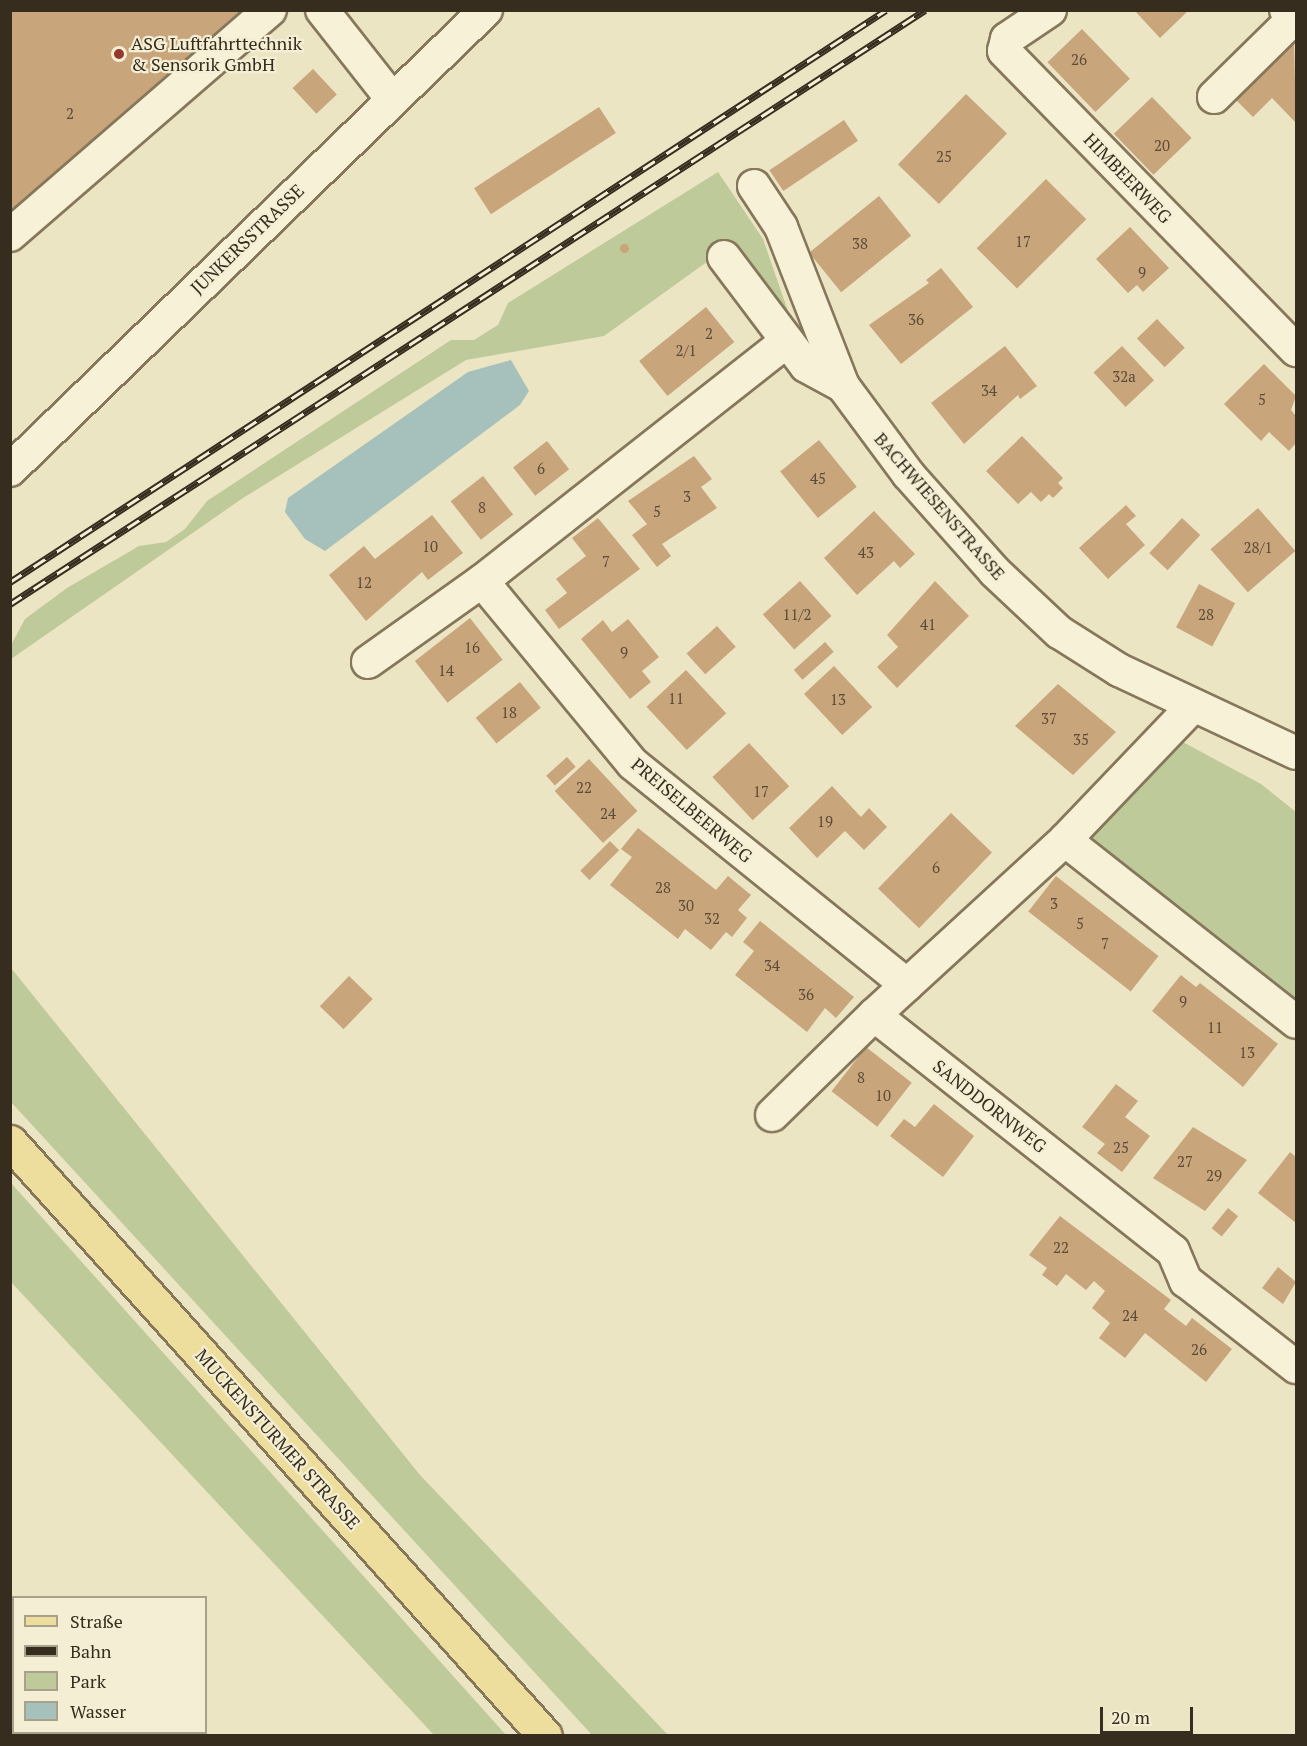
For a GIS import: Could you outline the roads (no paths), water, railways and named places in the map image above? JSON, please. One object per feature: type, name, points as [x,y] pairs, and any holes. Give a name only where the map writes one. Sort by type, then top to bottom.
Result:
[{"type":"main road","name":"MUCKENSTURMER STRASSE","points":[[10,1142],[545,1736]]},
{"type":"street","points":[[10,235],[270,10]]},
{"type":"street","points":[[322,10],[392,99]]},
{"type":"street","name":"JUNKERSSTRASSE","points":[[10,470],[486,10]]},
{"type":"street","name":"HIMBEERWEG","points":[[1050,10],[1007,39],[1004,51],[1296,350]]},
{"type":"street","points":[[1214,97],[1293,19],[1286,10]]},
{"type":"street","name":"BACHWIESENSTRASSE","points":[[754,186],[786,238],[843,386],[963,538],[1051,625],[1119,670],[1192,707],[1294,747]]},
{"type":"street","name":"BACHWIESENSTRASSE","points":[[724,257],[806,366],[843,386]]},
{"type":"street","points":[[368,662],[482,581],[787,341]]},
{"type":"street","name":"PREISELBEERWEG","points":[[482,581],[633,764],[907,985]]},
{"type":"street","points":[[772,1115],[874,1015],[1065,840],[1192,707]]},
{"type":"street","points":[[1065,840],[1296,1022]]},
{"type":"street","name":"SANDDORNWEG","points":[[874,1015],[1173,1251],[1186,1281],[1296,1367]]},
{"type":"water","points":[[511,360],[529,391],[520,405],[325,551],[305,539],[285,512],[288,498],[468,372]]},
{"type":"railway","points":[[10,582],[886,10]]},
{"type":"railway","points":[[10,604],[925,10]]},
{"type":"place","name":"ASG Luftfahrttechnik & Sensorik GmbH","points":[[119,54]]}]
